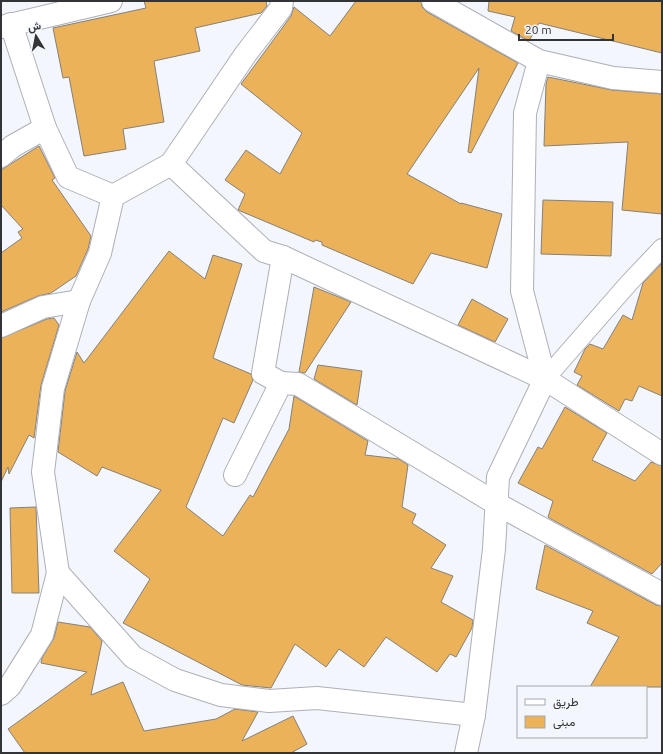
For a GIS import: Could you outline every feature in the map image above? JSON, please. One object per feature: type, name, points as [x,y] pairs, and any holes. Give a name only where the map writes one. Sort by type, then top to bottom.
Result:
[{"type":"street","points":[[110,1],[6,26],[45,128],[68,177],[113,196]]},
{"type":"street","points":[[1,694],[10,686],[42,635],[58,573],[43,472],[53,388],[79,301],[100,253],[113,196],[171,164],[245,55],[281,8],[282,1]]},
{"type":"street","points":[[433,1],[539,61],[613,78],[662,82]]},
{"type":"street","points":[[466,753],[474,715],[494,549],[498,478],[545,380],[522,290],[525,113],[539,61]]},
{"type":"street","points":[[1,156],[14,146],[45,128]]},
{"type":"street","points":[[171,164],[264,250],[283,257],[545,380],[662,454]]},
{"type":"street","points":[[283,257],[263,373],[281,383],[298,384],[497,504],[662,594]]},
{"type":"street","points":[[1,326],[43,307],[79,301]]},
{"type":"street","points":[[235,475],[281,383]]},
{"type":"street","points":[[58,573],[133,657],[175,680],[221,695],[269,701],[317,698],[474,715]]},
{"type":"lane","points":[[545,380],[628,284],[662,248]]},
{"type":"building","points":[[144,1],[266,1],[267,6],[261,13],[195,28],[200,51],[154,61],[164,122],[123,129],[126,149],[84,156],[69,77],[63,78],[53,28],[146,8]]},
{"type":"building","points":[[356,1],[421,1],[422,7],[427,12],[518,63],[471,153],[468,152],[479,68],[407,174],[461,204],[502,214],[487,268],[431,253],[413,284],[322,245],[322,242],[315,240],[314,242],[238,210],[245,194],[225,180],[246,150],[280,174],[302,133],[241,84],[291,16],[294,7],[330,36]]},
{"type":"building","points":[[489,1],[662,1],[662,53],[539,23],[529,41],[511,31],[515,17],[488,11]]},
{"type":"building","points":[[548,77],[612,90],[662,94],[662,214],[622,210],[628,142],[544,146],[546,84]]},
{"type":"building","points":[[39,146],[55,178],[52,180],[91,236],[88,249],[76,276],[51,293],[38,296],[1,312],[1,253],[22,238],[18,232],[23,229],[1,205],[1,170]]},
{"type":"building","points":[[543,200],[613,202],[611,256],[541,254]]},
{"type":"building","points":[[169,251],[205,279],[213,255],[242,264],[213,358],[251,374],[253,380],[234,423],[223,418],[186,507],[223,536],[250,495],[253,497],[289,429],[294,396],[368,441],[365,455],[399,459],[408,465],[402,507],[416,514],[412,523],[446,545],[431,568],[453,576],[441,602],[473,620],[472,628],[456,657],[450,654],[437,672],[386,637],[364,667],[339,649],[326,667],[295,644],[271,688],[242,685],[123,623],[150,579],[114,551],[161,490],[102,467],[97,476],[58,452],[65,391],[77,352],[84,363]]},
{"type":"building","points":[[662,263],[662,396],[639,386],[632,401],[625,399],[619,411],[577,385],[582,376],[574,372],[585,349],[590,344],[603,349],[623,315],[632,320],[643,283]]},
{"type":"building","points":[[314,287],[351,302],[305,373],[299,372]]},
{"type":"building","points":[[472,299],[508,319],[495,342],[458,325]]},
{"type":"building","points":[[54,318],[59,325],[41,385],[34,438],[29,435],[9,474],[8,467],[1,482],[1,338],[47,319]]},
{"type":"building","points":[[318,365],[362,371],[357,405],[314,379]]},
{"type":"building","points":[[565,407],[607,433],[592,460],[635,481],[651,462],[662,466],[662,563],[652,574],[548,517],[553,501],[518,483],[538,447],[542,449]]},
{"type":"building","points":[[36,507],[39,593],[12,593],[10,508]]},
{"type":"building","points":[[545,545],[656,605],[662,606],[662,687],[591,686],[619,637],[587,623],[593,611],[536,589]]},
{"type":"building","points":[[58,622],[90,627],[102,641],[91,695],[123,682],[144,731],[216,719],[235,709],[258,712],[242,741],[293,716],[307,744],[291,753],[25,753],[8,729],[87,672],[41,663],[42,658],[54,638]]}]
